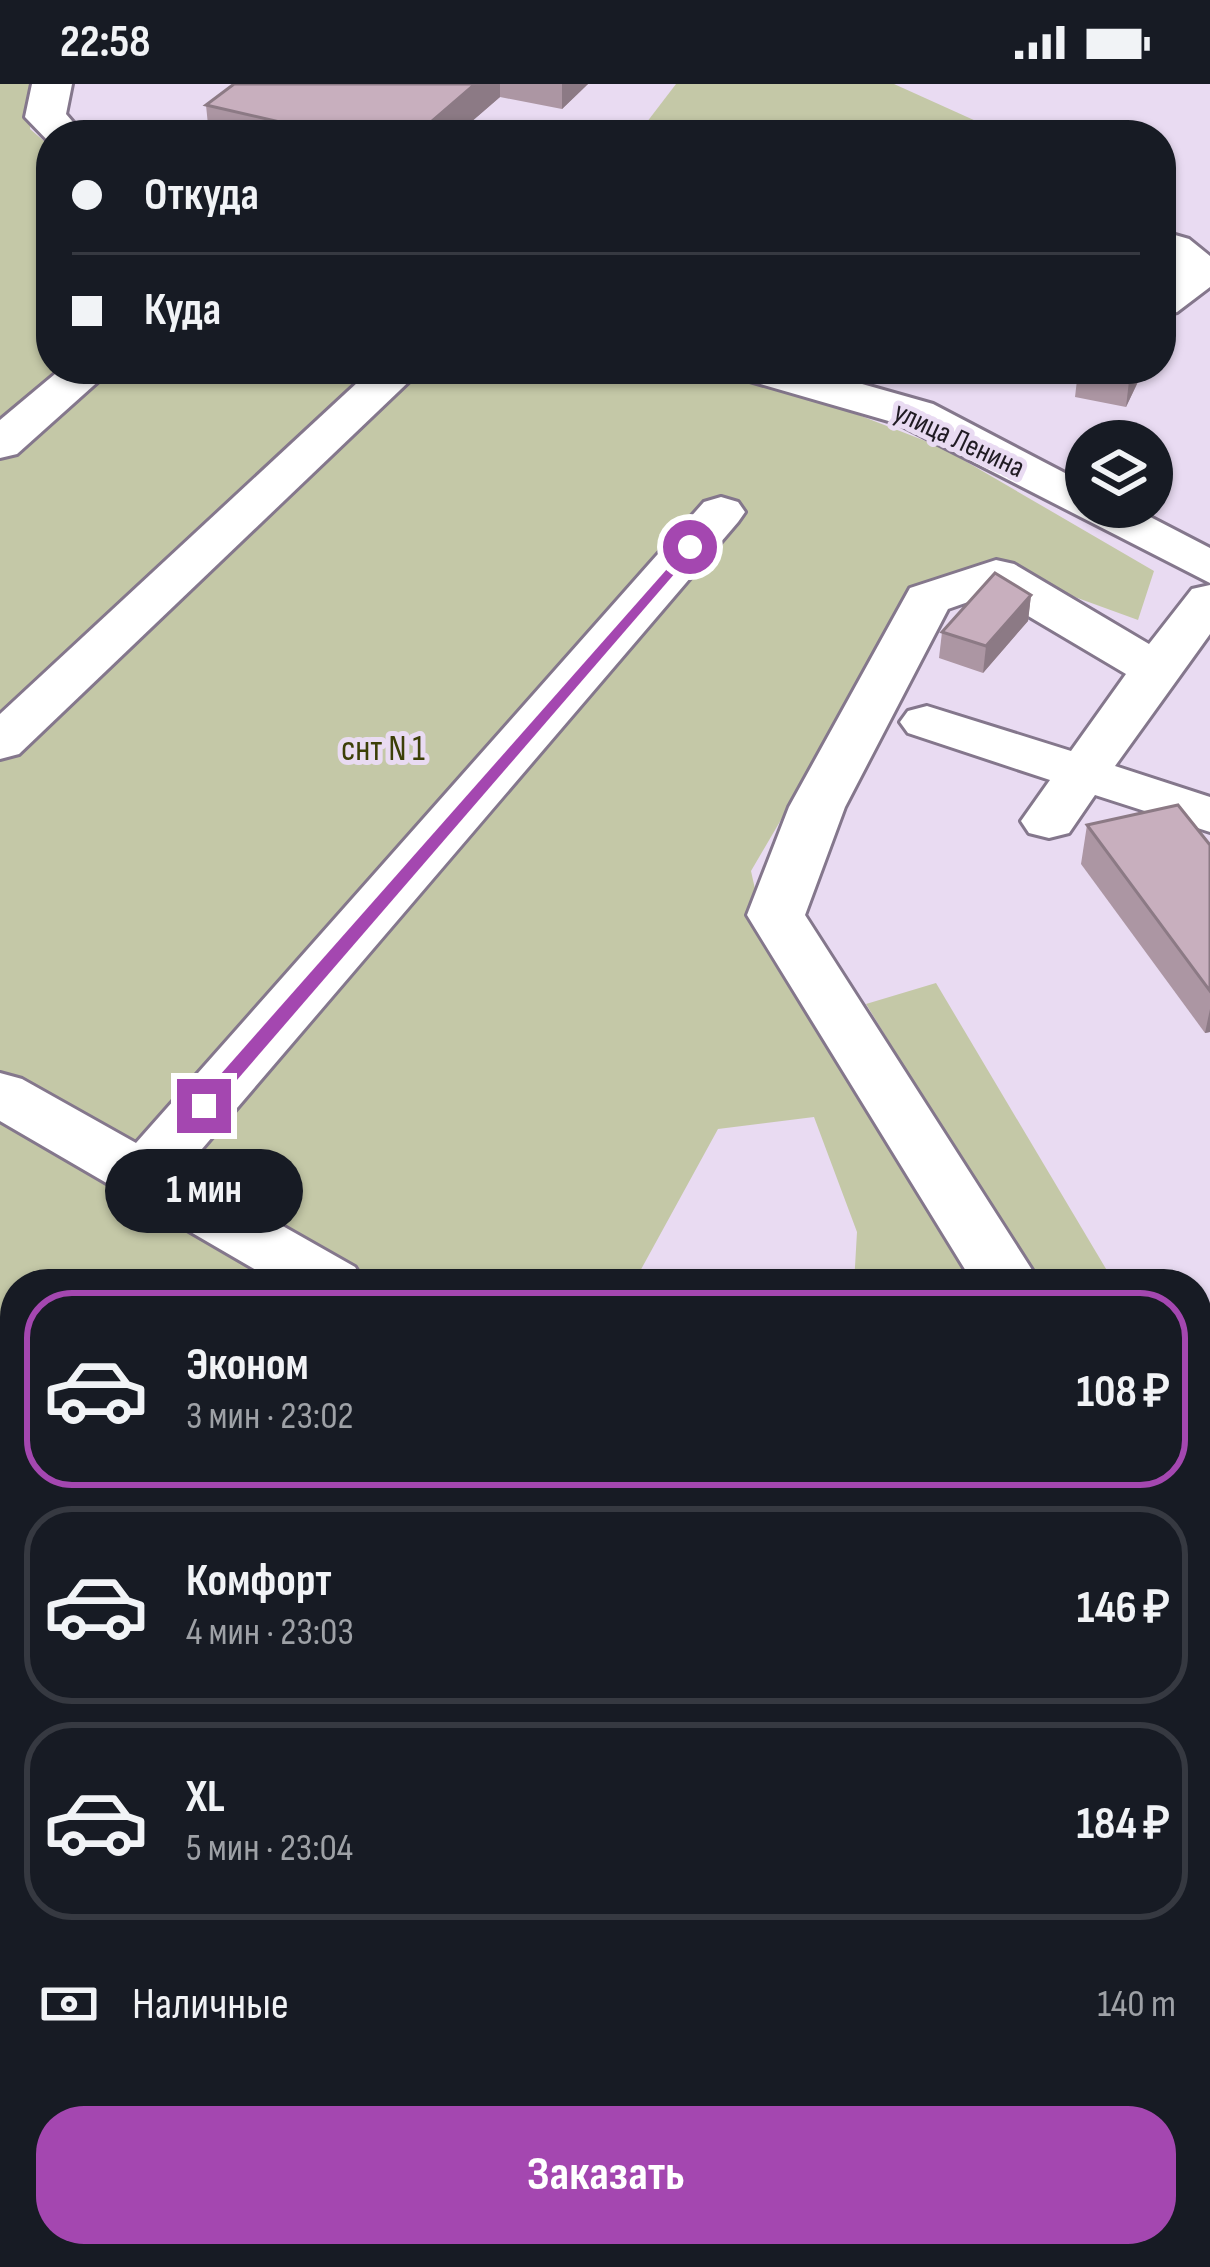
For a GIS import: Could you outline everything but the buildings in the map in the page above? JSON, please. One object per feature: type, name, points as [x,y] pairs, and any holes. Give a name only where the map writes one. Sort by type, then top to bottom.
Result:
[{"type":"street","points":[[48,120],[52,84]]},
{"type":"street","points":[[1176,250],[1202,272],[1176,292]]},
{"type":"street","points":[[0,444],[71,384]]},
{"type":"street","points":[[0,743],[383,384]]},
{"type":"street","name":"улица Ленина","points":[[811,384],[916,414],[1065,492]]},
{"type":"street","points":[[916,414],[933,384]]},
{"type":"street","points":[[143,1176],[721,512]]},
{"type":"street","name":"улица Ленина","points":[[1134,528],[1210,568]]},
{"type":"street","points":[[999,1269],[776,915],[817,808],[928,599],[996,575],[1156,670]]},
{"type":"street","points":[[1049,821],[1210,600]]},
{"type":"street","points":[[927,722],[1210,815]]},
{"type":"street","points":[[0,1094],[306,1269]]},
{"type":"green space","name":"снт N 1","points":[[0,84],[34,84],[30,129],[36,134],[36,384],[764,384],[820,400],[941,447],[1065,519],[1065,528],[1080,528],[1154,571],[1138,620],[1017,576],[918,586],[751,871],[761,916],[973,1269],[855,1269],[857,1232],[814,1117],[718,1129],[641,1269],[0,1269]]},
{"type":"green space","points":[[676,84],[894,84],[974,120],[648,120]]},
{"type":"green space","points":[[936,983],[1106,1269],[1028,1269],[866,1004]]},
{"type":"route","points":[[204,1106],[690,547]]}]
